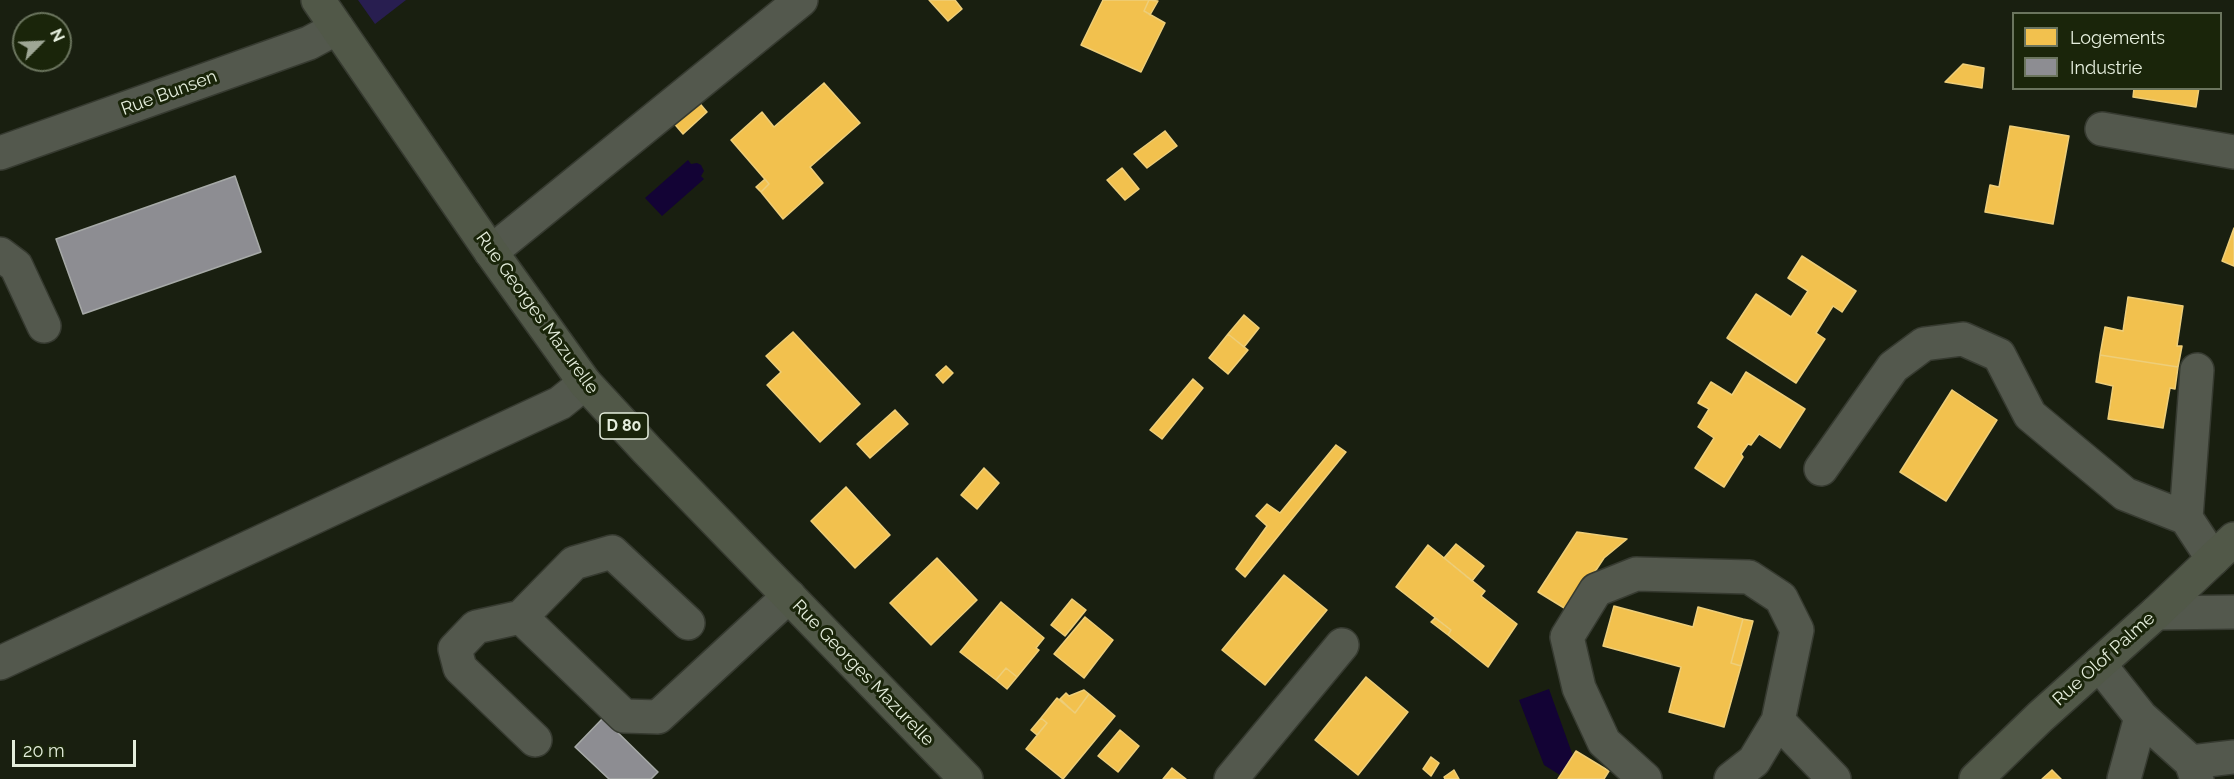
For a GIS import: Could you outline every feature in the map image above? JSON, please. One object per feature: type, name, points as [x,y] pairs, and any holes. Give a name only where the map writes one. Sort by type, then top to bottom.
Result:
[{"type":"main road","name":"Rue Georges Mazurelle","points":[[318,0],[491,252],[585,383],[966,779]]},
{"type":"main road","name":"Rue Olof Palme","points":[[1976,779],[2040,717],[2224,549]]},
{"type":"street","points":[[491,252],[801,0]]},
{"type":"street","name":"Rue Bunsen","points":[[0,153],[309,43],[337,28]]},
{"type":"street","points":[[2102,129],[2234,152]]},
{"type":"street","points":[[0,254],[16,267],[44,326]]},
{"type":"street","points":[[1821,469],[1893,367],[1924,344],[1962,339],[1999,355],[2030,415],[2125,494],[2186,518],[2224,549]]},
{"type":"street","points":[[2186,518],[2197,370]]},
{"type":"street","points":[[0,663],[560,403],[585,383]]},
{"type":"street","points":[[535,740],[460,668],[455,649],[476,627],[521,616],[574,563],[612,552],[688,622]]},
{"type":"street","points":[[1645,779],[1604,742],[1579,688],[1567,637],[1596,590],[1636,574],[1749,577],[1781,598],[1797,630],[1778,721],[1754,761],[1731,779]]},
{"type":"street","points":[[521,616],[624,716],[658,717],[789,596]]},
{"type":"street","points":[[2156,613],[2234,612]]},
{"type":"street","points":[[1231,779],[1342,645]]},
{"type":"street","points":[[2099,664],[2141,717],[2194,770],[2234,757]]},
{"type":"street","points":[[2124,779],[2141,717]]},
{"type":"street","points":[[1778,721],[1834,779]]},
{"type":"shaded area","points":[[358,0],[406,0],[375,24]]},
{"type":"shaded area","points":[[688,160],[691,164],[701,165],[704,171],[701,176],[704,179],[662,216],[645,198]]},
{"type":"shaded area","points":[[1549,689],[1573,756],[1560,775],[1544,765],[1519,700]]},
{"type":"building: Logements","points":[[929,0],[955,0],[962,9],[948,21]]},
{"type":"building: Logements","points":[[1103,0],[1149,0],[1144,11],[1165,23],[1141,72],[1081,45]]},
{"type":"building: Logements","points":[[1149,0],[1158,1],[1150,15],[1144,11]]},
{"type":"building: Logements","points":[[1963,64],[1984,68],[1982,88],[1945,82]]},
{"type":"building: Logements","points":[[824,83],[860,123],[810,167],[823,183],[783,219],[761,192],[769,184],[731,140],[762,112],[774,127]]},
{"type":"building: Logements","points":[[2134,90],[2199,90],[2196,107],[2133,97]]},
{"type":"building: Logements","points":[[696,99],[707,112],[683,134],[672,121]]},
{"type":"building: Logements","points":[[2010,126],[2069,136],[2053,224],[1985,212],[1990,185],[1999,187]]},
{"type":"building: Logements","points":[[1165,131],[1177,146],[1147,168],[1134,154]]},
{"type":"building: Logements","points":[[1122,168],[1139,189],[1125,200],[1107,180]]},
{"type":"building: Logements","points":[[765,179],[769,184],[761,192],[756,187]]},
{"type":"building: Logements","points":[[2234,228],[2234,266],[2222,261]]},
{"type":"building: Logements","points":[[1802,256],[1856,291],[1842,312],[1833,306],[1816,333],[1825,339],[1796,383],[1727,338],[1756,294],[1791,317],[1808,291],[1788,278]]},
{"type":"building: Logements","points":[[2128,297],[2183,306],[2177,346],[2182,346],[2178,367],[2100,355],[2105,327],[2123,331]]},
{"type":"building: Logements","points":[[1244,315],[1259,328],[1244,347],[1228,334]]},
{"type":"building: Logements","points":[[793,332],[860,404],[820,442],[767,385],[781,372],[766,356]]},
{"type":"building: Logements","points":[[1228,334],[1248,350],[1228,374],[1209,358]]},
{"type":"building: Logements","points":[[2100,355],[2178,367],[2175,389],[2170,388],[2163,428],[2108,419],[2113,386],[2096,382]]},
{"type":"building: Logements","points":[[946,366],[953,373],[943,383],[936,375]]},
{"type":"building: Logements","points":[[1746,372],[1805,409],[1780,448],[1759,434],[1751,445],[1748,444],[1741,454],[1743,457],[1724,487],[1695,468],[1714,438],[1698,427],[1709,409],[1698,403],[1711,382],[1732,395]]},
{"type":"building: Logements","points":[[1193,379],[1203,388],[1162,439],[1150,430]]},
{"type":"building: Logements","points":[[1952,390],[1997,420],[1946,501],[1900,472]]},
{"type":"building: Logements","points":[[895,410],[908,424],[870,458],[857,444]]},
{"type":"building: Logements","points":[[1336,445],[1346,452],[1245,577],[1236,569],[1267,526],[1256,516],[1267,504],[1280,513]]},
{"type":"building: Logements","points":[[984,468],[999,483],[977,509],[961,495]]},
{"type":"building: Logements","points":[[846,487],[890,535],[855,568],[811,521]]},
{"type":"building: Logements","points":[[1577,532],[1627,539],[1604,558],[1569,611],[1538,592]]},
{"type":"building: Logements","points":[[1456,544],[1484,566],[1472,581],[1444,558]]},
{"type":"building: Logements","points":[[1428,545],[1485,591],[1481,596],[1517,624],[1488,667],[1448,635],[1451,630],[1396,587]]},
{"type":"building: Logements","points":[[937,558],[977,600],[931,645],[890,603]]},
{"type":"building: Logements","points":[[1284,575],[1327,610],[1265,685],[1222,650]]},
{"type":"building: Logements","points":[[1072,599],[1086,610],[1065,636],[1051,625]]},
{"type":"building: Logements","points":[[1001,602],[1044,638],[1036,648],[1039,650],[1017,677],[1006,668],[996,680],[960,652]]},
{"type":"building: Logements","points":[[1614,606],[1693,627],[1698,607],[1743,619],[1731,663],[1741,666],[1724,727],[1669,712],[1681,667],[1603,646]]},
{"type":"building: Logements","points":[[1085,617],[1113,640],[1084,678],[1054,654]]},
{"type":"building: Logements","points":[[1435,618],[1451,630],[1448,635],[1431,622]]},
{"type":"building: Logements","points":[[1743,619],[1753,621],[1741,666],[1731,663]]},
{"type":"building: Logements","points":[[1006,668],[1017,677],[1007,689],[996,680]]},
{"type":"building: Logements","points":[[1366,677],[1408,712],[1358,775],[1315,740]]},
{"type":"building: Logements","points":[[1084,690],[1089,694],[1075,713],[1060,699],[1066,693],[1069,696]]},
{"type":"building: Logements","points":[[1089,694],[1115,716],[1063,779],[1026,749],[1047,723],[1041,718],[1057,698],[1075,713]]},
{"type":"building: Logements","points":[[1041,718],[1047,723],[1037,735],[1031,730]]},
{"type":"building: Logements","points":[[1120,730],[1139,746],[1118,772],[1098,756]]},
{"type":"building: Logements","points":[[1576,751],[1609,771],[1604,779],[1558,779]]},
{"type":"building: Logements","points":[[1431,757],[1439,763],[1431,776],[1423,769]]},
{"type":"building: Logements","points":[[1172,768],[1186,779],[1163,779]]},
{"type":"building: Logements","points":[[1454,770],[1459,779],[1445,779],[1444,777]]},
{"type":"building: Logements","points":[[2052,770],[2061,779],[2042,779]]},
{"type":"building: Industrie","points":[[235,176],[261,252],[83,314],[56,239]]},
{"type":"building: Industrie","points":[[603,718],[658,772],[651,779],[609,779],[575,747]]}]
